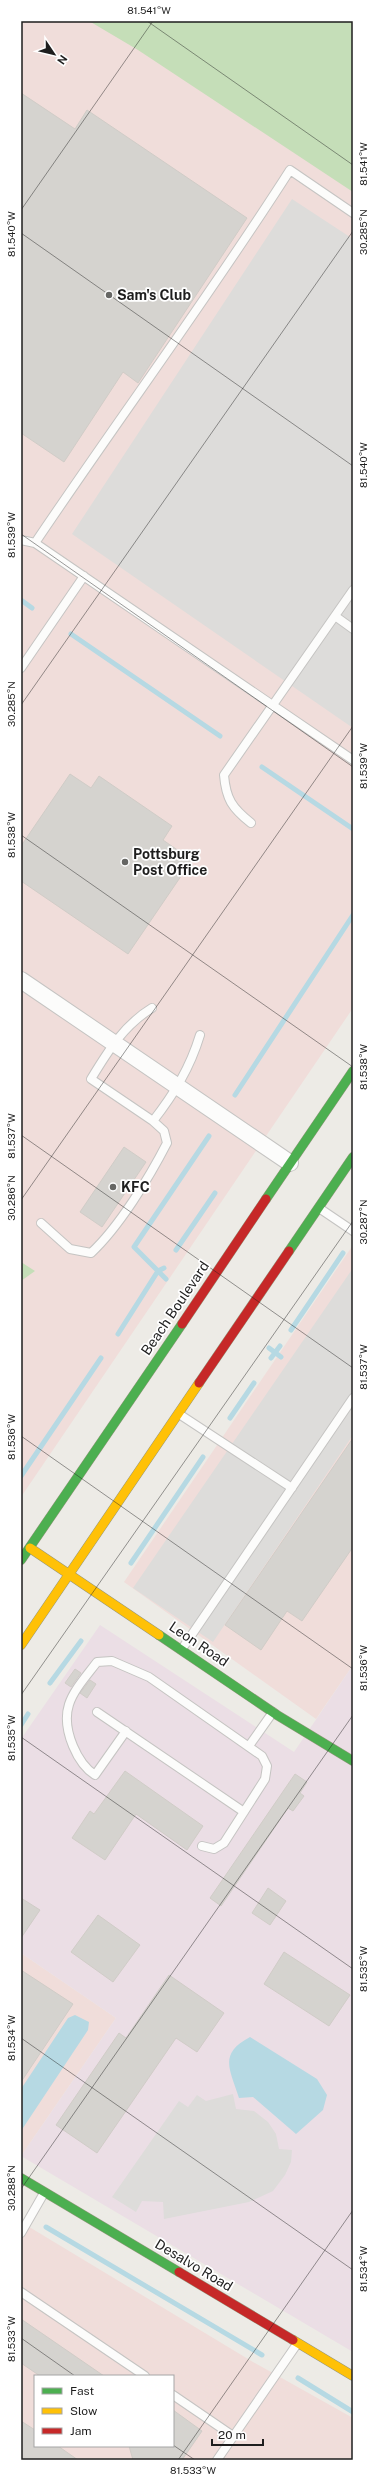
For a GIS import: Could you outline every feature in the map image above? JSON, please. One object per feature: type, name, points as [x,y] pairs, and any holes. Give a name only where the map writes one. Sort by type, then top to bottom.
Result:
[{"type":"main road","name":"Beach Boulevard","points":[[21,1560],[353,1072]]},
{"type":"main road","points":[[21,1646],[353,1157]]},
{"type":"main road","name":"Leon Road","points":[[30,1548],[273,1712],[353,1761]]},
{"type":"main road","name":"Desalvo Road","points":[[21,2178],[353,2376]]},
{"type":"street","points":[[22,983],[179,1087],[290,1163]]},
{"type":"lane","points":[[35,543],[120,416],[152,378],[290,170],[353,213]]},
{"type":"lane","points":[[21,540],[35,543],[353,760]]},
{"type":"lane","points":[[21,668],[84,576]]},
{"type":"lane","points":[[251,823],[237,812],[226,795],[224,775],[353,590]]},
{"type":"lane","points":[[335,616],[353,629]]},
{"type":"lane","points":[[41,1223],[70,1249],[91,1253],[104,1241],[157,1162],[167,1143],[164,1131],[154,1122],[91,1079],[113,1043],[138,1017],[152,1008]]},
{"type":"lane","points":[[154,1122],[179,1087],[193,1057],[200,1035]]},
{"type":"lane","points":[[318,1208],[353,1231]]},
{"type":"lane","points":[[182,1650],[353,1398]]},
{"type":"lane","points":[[179,1413],[292,1488]]},
{"type":"lane","points":[[21,1542],[30,1548]]},
{"type":"lane","points":[[126,1731],[95,1775],[86,1769],[75,1752],[66,1728],[67,1709],[85,1677],[97,1662],[112,1660],[149,1677],[262,1756],[267,1766],[265,1780],[224,1843],[214,1849],[202,1846]]},
{"type":"lane","points":[[98,1712],[244,1812]]},
{"type":"lane","points":[[249,1746],[273,1712]]},
{"type":"lane","points":[[21,2233],[45,2192]]},
{"type":"lane","points":[[21,2292],[144,2375]]},
{"type":"lane","points":[[217,2460],[298,2343]]},
{"type":"lane","points":[[174,2396],[233,2436]]},
{"type":"shaded area","points":[[21,21],[118,21],[353,181],[353,1008],[21,1497]]},
{"type":"shaded area","points":[[292,199],[353,239],[353,728],[72,534]]},
{"type":"shaded area","points":[[353,1245],[353,1665],[316,1719],[124,1582]]},
{"type":"shaded area","points":[[353,1268],[353,1435],[213,1642],[133,1588]]},
{"type":"shaded area","points":[[100,1625],[294,1752],[353,1665],[353,2352],[21,2156],[116,2018],[21,1953],[21,1739]]},
{"type":"shaded area","points":[[21,1953],[116,2018],[21,2156]]},
{"type":"shaded area","points":[[233,2094],[236,2109],[254,2111],[268,2122],[276,2134],[279,2149],[292,2150],[291,2162],[285,2175],[273,2191],[249,2202],[164,2219],[163,2202],[142,2201],[136,2212],[112,2197],[179,2101],[188,2107],[197,2095],[206,2101]]},
{"type":"shaded area","points":[[21,2222],[253,2362],[353,2418],[353,2460],[21,2460]]},
{"type":"green space","points":[[89,21],[353,21],[353,192],[138,50]]},
{"type":"green space","points":[[21,1262],[35,1271],[21,1281]]},
{"type":"water","points":[[75,2015],[89,2022],[88,2030],[21,2131],[21,2089],[68,2018]]},
{"type":"water","points":[[250,2037],[317,2079],[327,2095],[323,2110],[296,2134],[253,2097],[239,2098],[230,2070],[230,2056],[240,2043]]},
{"type":"building","name":"Sam's Club","points":[[21,93],[75,129],[87,110],[247,218],[138,383],[123,372],[64,462],[21,433]]},
{"type":"building","points":[[70,774],[91,788],[99,776],[172,826],[163,840],[192,860],[128,954],[21,881],[21,846]]},
{"type":"building","name":"KFC","points":[[124,1147],[146,1162],[102,1227],[80,1212]]},
{"type":"building","points":[[353,1438],[353,1547],[302,1621],[287,1611],[261,1650],[225,1625]]},
{"type":"building","points":[[75,1669],[81,1673],[71,1687],[65,1683]]},
{"type":"building","points":[[90,1680],[96,1684],[87,1698],[80,1693]]},
{"type":"building","points":[[125,1771],[203,1826],[187,1850],[136,1814],[105,1860],[72,1838],[90,1811],[94,1814]]},
{"type":"building","points":[[295,1774],[307,1782],[300,1793],[304,1796],[293,1811],[288,1808],[221,1906],[210,1898]]},
{"type":"building","points":[[268,1888],[286,1901],[270,1925],[252,1913]]},
{"type":"building","points":[[21,1898],[40,1910],[21,1938]]},
{"type":"building","points":[[98,1915],[140,1945],[113,1982],[71,1952]]},
{"type":"building","points":[[284,1952],[350,1995],[329,2026],[264,1984]]},
{"type":"building","points":[[21,1970],[73,2004],[21,2082]]},
{"type":"building","points":[[169,1975],[224,2013],[197,2052],[176,2038],[97,2153],[56,2125],[119,2033],[126,2038]]},
{"type":"building","points":[[21,2319],[103,2375],[39,2375],[21,2363]]},
{"type":"building","points":[[174,2411],[202,2431],[182,2460],[133,2460],[129,2447],[174,2447]]},
{"type":"building","points":[[21,2421],[34,2429],[34,2447],[59,2447],[78,2460],[21,2460]]},
{"type":"waterway","points":[[21,600],[32,608]]},
{"type":"waterway","points":[[71,634],[220,736]]},
{"type":"waterway","points":[[262,767],[353,829]]},
{"type":"waterway","points":[[235,1095],[353,915]]},
{"type":"waterway","points":[[166,1279],[134,1247],[209,1136]]},
{"type":"waterway","points":[[176,1250],[215,1193]]},
{"type":"waterway","points":[[291,1330],[343,1253]]},
{"type":"waterway","points":[[118,1334],[158,1271],[164,1268]]},
{"type":"waterway","points":[[271,1358],[280,1346]]},
{"type":"waterway","points":[[269,1348],[281,1357]]},
{"type":"waterway","points":[[21,1476],[101,1358]]},
{"type":"waterway","points":[[230,1418],[254,1383]]},
{"type":"waterway","points":[[131,1563],[203,1457]]},
{"type":"waterway","points":[[50,1683],[81,1641]]},
{"type":"waterway","points":[[21,1725],[28,1714]]},
{"type":"waterway","points":[[46,2227],[262,2355]]},
{"type":"waterway","points":[[298,2378],[353,2412]]},
{"type":"traffic: fast","points":[[266,1199],[353,1071]]},
{"type":"traffic: fast","points":[[289,1251],[353,1157]]},
{"type":"traffic: fast","points":[[21,1560],[182,1324]]},
{"type":"traffic: fast","points":[[159,1635],[277,1715],[353,1761]]},
{"type":"traffic: fast","points":[[21,2178],[179,2272]]},
{"type":"traffic: slow","points":[[21,1645],[199,1383]]},
{"type":"traffic: slow","points":[[30,1548],[159,1635]]},
{"type":"traffic: slow","points":[[293,2340],[353,2376]]},
{"type":"traffic: jam","points":[[182,1324],[266,1199]]},
{"type":"traffic: jam","points":[[199,1383],[289,1251]]},
{"type":"traffic: jam","points":[[179,2272],[293,2340]]},
{"type":"place","name":"Sam's Club","points":[[109,295]]},
{"type":"place","name":"Pottsburg Post Office","points":[[125,862]]},
{"type":"place","name":"KFC","points":[[113,1187]]}]
